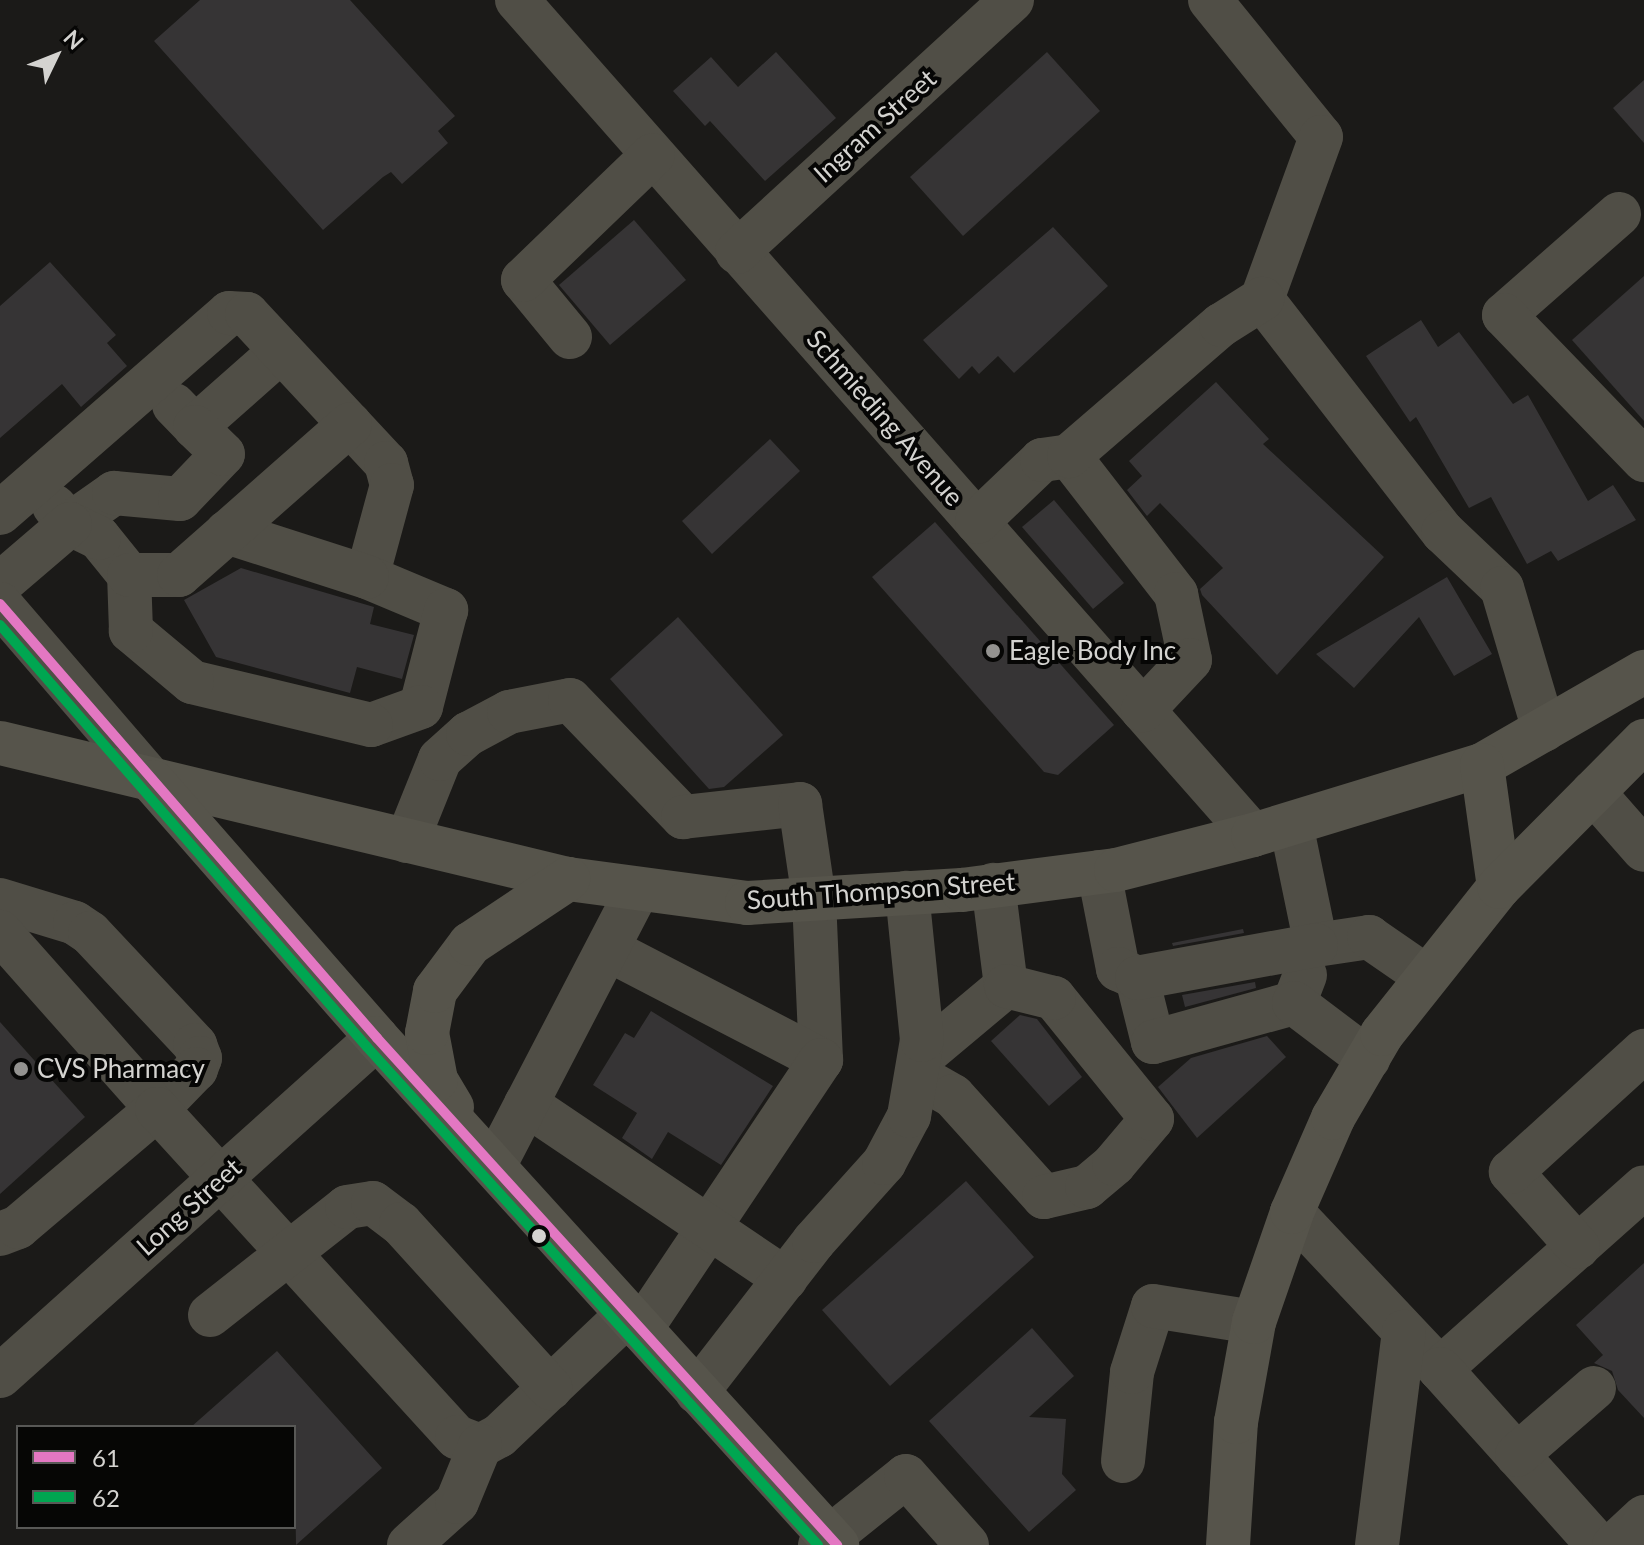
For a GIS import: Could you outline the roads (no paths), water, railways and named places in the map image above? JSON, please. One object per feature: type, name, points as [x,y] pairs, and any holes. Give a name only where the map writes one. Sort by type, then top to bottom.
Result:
[{"type":"highway","name":"South Thompson Street","points":[[0,743],[568,879],[747,903],[907,893],[1099,872],[1272,830],[1482,765],[1644,672]]},
{"type":"highway","points":[[1228,1545],[1236,1422],[1254,1322],[1292,1212],[1333,1118],[1368,1059],[1427,977],[1499,887],[1644,741]]},
{"type":"highway","points":[[1482,765],[1499,887]]},
{"type":"highway","points":[[153,782],[377,1038],[829,1543]]},
{"type":"highway","points":[[486,1158],[436,1080],[427,1033],[435,991],[470,944],[568,879]]},
{"type":"street","name":"Schmieding Avenue","points":[[517,0],[1143,710],[1272,830]]},
{"type":"street","name":"Ingram Street","points":[[737,252],[1012,0]]},
{"type":"street","points":[[977,522],[1042,460],[1069,456],[1221,325],[1262,299],[1321,137],[1210,0]]},
{"type":"street","points":[[570,337],[523,280],[653,155]]},
{"type":"street","points":[[1619,214],[1504,315],[1644,460]]},
{"type":"street","points":[[1262,299],[1443,532],[1502,588],[1544,730]]},
{"type":"street","points":[[0,513],[229,313],[247,314],[386,463],[392,485],[367,577]]},
{"type":"street","points":[[195,427],[281,351]]},
{"type":"street","points":[[0,584],[70,524],[114,493],[180,499],[223,454],[151,381]]},
{"type":"street","points":[[129,575],[179,575],[350,424]]},
{"type":"street","points":[[1069,456],[1176,594],[1190,660],[1143,710]]},
{"type":"street","points":[[33,484],[70,524],[99,538],[129,575],[131,631],[192,682],[371,725],[421,707],[446,610],[367,577],[227,532]]},
{"type":"street","points":[[0,604],[153,782]]},
{"type":"street","points":[[407,841],[440,759],[468,734],[509,712],[570,700],[683,817],[800,804],[814,899],[821,1060],[712,1227],[634,1322],[550,1388],[499,1436],[480,1446],[457,1502],[409,1545]]},
{"type":"street","points":[[1593,792],[1644,850]]},
{"type":"street","points":[[1272,830],[1316,945],[1294,1003]]},
{"type":"street","points":[[1099,872],[1118,969],[1137,978],[1369,937],[1427,977]]},
{"type":"street","points":[[993,885],[1006,986]]},
{"type":"street","points":[[486,1158],[526,1104],[609,950],[638,889]]},
{"type":"street","points":[[697,1392],[785,1279],[884,1163],[909,1116],[919,1067],[907,893]]},
{"type":"street","points":[[0,900],[75,923],[90,933],[195,1045],[200,1058],[196,1069],[157,1109],[18,1227],[0,1234]]},
{"type":"street","points":[[0,932],[220,1179],[457,1437],[480,1446]]},
{"type":"street","points":[[609,950],[821,1060]]},
{"type":"street","points":[[1137,978],[1153,1042],[1294,1003]]},
{"type":"street","points":[[919,1067],[1006,986]]},
{"type":"street","points":[[919,1067],[953,1096],[1044,1197],[1087,1187],[1114,1164],[1152,1119],[1054,998],[1006,986]]},
{"type":"street","points":[[1294,1003],[1368,1059]]},
{"type":"street","name":"Long Street","points":[[0,1376],[377,1038]]},
{"type":"street","points":[[1578,1247],[1511,1172],[1644,1051]]},
{"type":"street","points":[[526,1104],[785,1279]]},
{"type":"street","points":[[1440,1369],[1644,1187]]},
{"type":"street","points":[[210,1315],[347,1207],[361,1203],[383,1208],[550,1388]]},
{"type":"street","points":[[1292,1212],[1440,1369],[1598,1545]]},
{"type":"street","points":[[1123,1461],[1132,1372],[1153,1306],[1254,1322]]},
{"type":"street","points":[[1377,1545],[1404,1332]]},
{"type":"street","points":[[1517,1455],[1594,1388]]},
{"type":"street","points":[[829,1543],[906,1476],[967,1545]]},
{"type":"street","points":[[1614,1545],[1644,1517]]},
{"type":"place","name":"Eagle Body Inc","points":[[993,651]]},
{"type":"place","name":"CVS Pharmacy","points":[[21,1069]]}]
